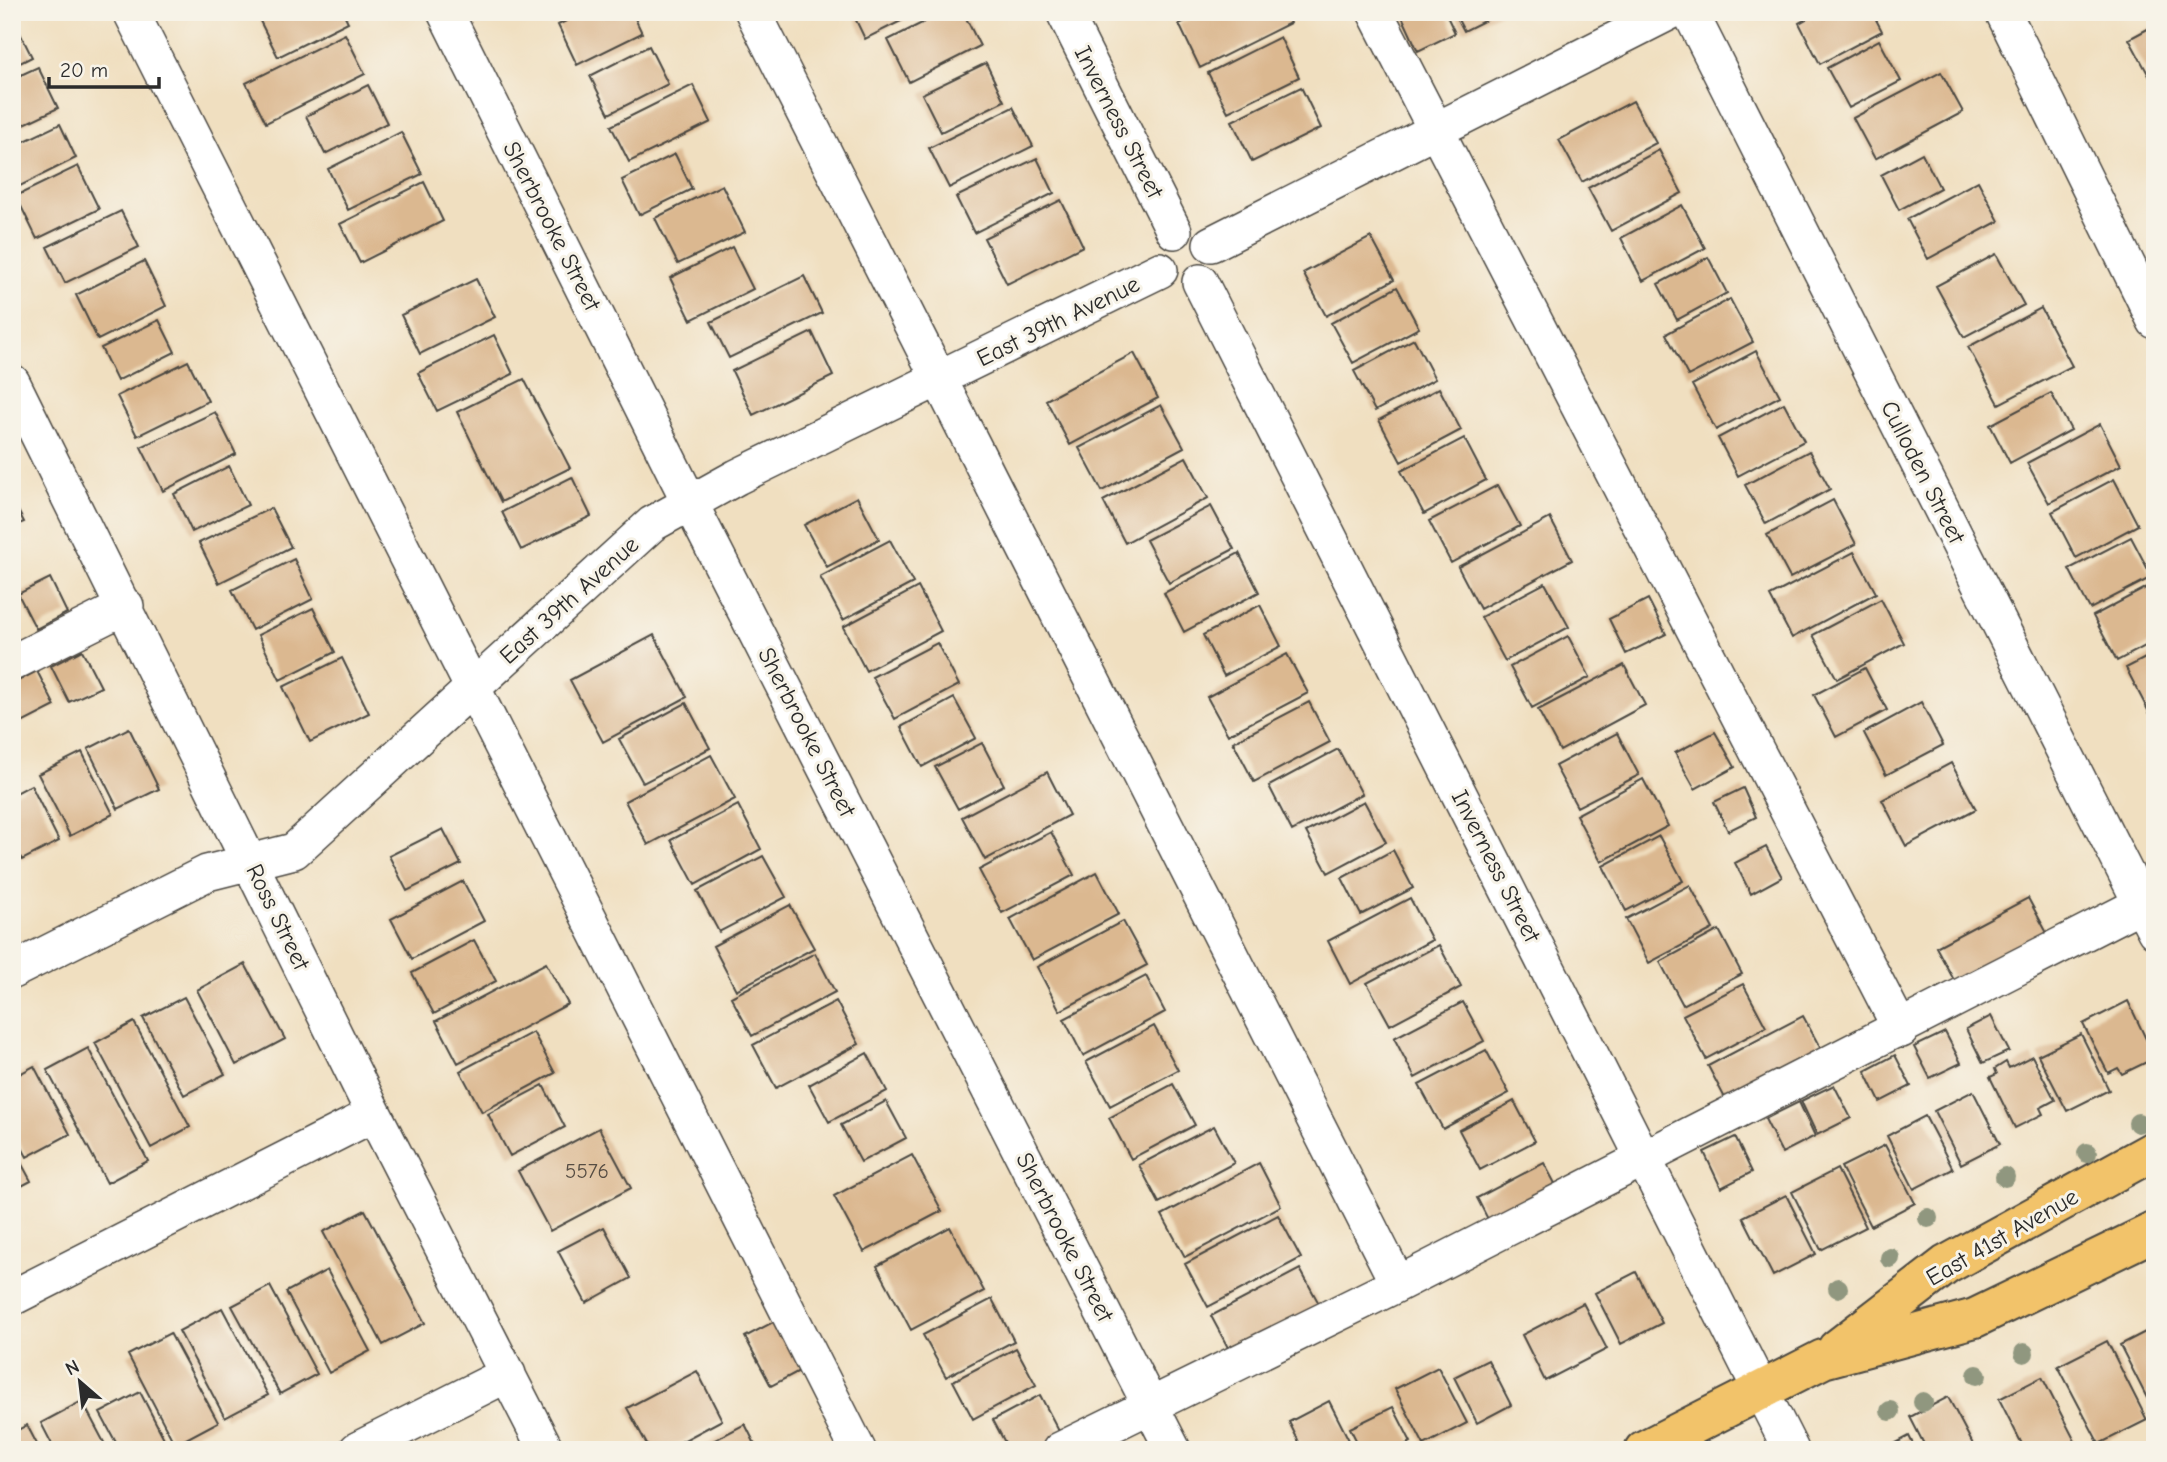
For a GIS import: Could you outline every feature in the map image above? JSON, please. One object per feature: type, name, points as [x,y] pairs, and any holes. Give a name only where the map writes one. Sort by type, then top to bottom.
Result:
[{"type":"main road","name":"East 41st Avenue","points":[[1823,1359],[1946,1265],[2155,1150]]},
{"type":"main road","name":"East 41st Avenue","points":[[1644,1450],[1823,1359],[1975,1318],[2155,1231]]},
{"type":"street","points":[[131,12],[858,1450]]},
{"type":"street","name":"Sherbrooke Street","points":[[445,12],[691,503],[1173,1450]]},
{"type":"street","points":[[753,12],[937,380],[1398,1284]]},
{"type":"street","name":"Inverness Street","points":[[1065,12],[1174,231]]},
{"type":"street","points":[[1375,12],[1434,133],[1901,1030]]},
{"type":"street","points":[[1211,244],[1670,12]]},
{"type":"street","name":"Culloden Street","points":[[1690,12],[2150,911]]},
{"type":"street","points":[[2003,12],[2155,321]]},
{"type":"street","points":[[1196,230],[1211,244],[1213,265],[1200,282],[1190,286],[1178,285],[1168,280],[1160,270],[1159,248],[1165,237],[1174,231],[1196,230]]},
{"type":"street","name":"East 39th Avenue","points":[[12,971],[207,873],[295,851],[652,524],[1160,270]]},
{"type":"street","name":"Inverness Street","points":[[1200,282],[1791,1450]]},
{"type":"street","name":"Ross Street","points":[[12,382],[374,1114],[546,1450]]},
{"type":"street","points":[[12,663],[125,606]]},
{"type":"street","points":[[1060,1450],[1398,1284],[1643,1157],[2150,911]]},
{"type":"street","points":[[12,1298],[374,1114]]},
{"type":"street","points":[[357,1450],[508,1374]]},
{"type":"building","points":[[269,12],[343,12],[348,22],[278,57],[258,17]]},
{"type":"building","points":[[584,12],[632,12],[642,33],[577,65],[558,25]]},
{"type":"building","points":[[852,12],[919,12],[865,39]]},
{"type":"building","points":[[944,12],[963,12],[980,46],[909,82],[888,40]]},
{"type":"building","points":[[1203,12],[1284,12],[1290,23],[1200,68],[1179,24]]},
{"type":"building","points":[[1400,12],[1445,12],[1455,33],[1418,51]]},
{"type":"building","points":[[1454,12],[1502,12],[1464,31]]},
{"type":"building","points":[[1819,12],[1872,12],[1882,31],[1820,64],[1799,23]]},
{"type":"building","points":[[12,17],[32,57],[12,67]]},
{"type":"building","points":[[2155,25],[2155,82],[2153,83],[2129,39]]},
{"type":"building","points":[[345,34],[365,74],[266,123],[246,83]]},
{"type":"building","points":[[1280,37],[1299,77],[1228,112],[1208,73]]},
{"type":"building","points":[[1879,40],[1901,81],[1849,108],[1827,68]]},
{"type":"building","points":[[649,46],[668,84],[609,114],[590,76]]},
{"type":"building","points":[[986,63],[1004,101],[941,132],[922,94]]},
{"type":"building","points":[[38,67],[58,108],[12,130],[12,79]]},
{"type":"building","points":[[1941,72],[1963,112],[1875,159],[1853,118]]},
{"type":"building","points":[[368,85],[387,123],[325,154],[306,116]]},
{"type":"building","points":[[693,85],[711,122],[629,162],[611,126]]},
{"type":"building","points":[[1301,87],[1321,128],[1252,162],[1232,121]]},
{"type":"building","points":[[1633,101],[1656,143],[1582,182],[1559,140]]},
{"type":"building","points":[[1013,107],[1033,146],[949,188],[929,148]]},
{"type":"building","points":[[60,124],[76,158],[14,189],[12,147]]},
{"type":"building","points":[[401,132],[422,174],[348,210],[328,169]]},
{"type":"building","points":[[1659,150],[1682,193],[1611,231],[1588,188]]},
{"type":"building","points":[[1922,153],[1940,188],[1899,210],[1881,175]]},
{"type":"building","points":[[675,154],[692,189],[639,215],[622,180]]},
{"type":"building","points":[[1037,158],[1054,193],[974,233],[956,197]]},
{"type":"building","points":[[78,166],[99,209],[37,239],[16,196]]},
{"type":"building","points":[[1978,181],[1999,221],[1928,259],[1907,219]]},
{"type":"building","points":[[424,182],[443,221],[360,263],[340,224]]},
{"type":"building","points":[[722,185],[745,232],[678,264],[655,218]]},
{"type":"building","points":[[1061,200],[1083,246],[1007,284],[984,238]]},
{"type":"building","points":[[1682,205],[1705,248],[1643,281],[1621,238]]},
{"type":"building","points":[[121,211],[139,247],[65,283],[47,247]]},
{"type":"building","points":[[1371,237],[1394,280],[1326,316],[1303,273]]},
{"type":"building","points":[[732,247],[753,289],[691,320],[670,278]]},
{"type":"building","points":[[1996,254],[2024,305],[1964,337],[1936,286]]},
{"type":"building","points":[[1708,257],[1727,293],[1677,320],[1658,284]]},
{"type":"building","points":[[144,261],[166,306],[98,340],[76,295]]},
{"type":"building","points":[[804,276],[822,313],[729,358],[711,322]]},
{"type":"building","points":[[476,279],[495,317],[420,354],[401,315]]},
{"type":"building","points":[[1397,287],[1419,328],[1353,363],[1331,323]]},
{"type":"building","points":[[1730,299],[1753,342],[1688,376],[1666,334]]},
{"type":"building","points":[[2041,308],[2072,366],[1999,404],[1968,347]]},
{"type":"building","points":[[159,320],[175,352],[117,381],[101,348]]},
{"type":"building","points":[[812,332],[833,376],[753,415],[732,371]]},
{"type":"building","points":[[494,335],[513,374],[437,411],[418,373]]},
{"type":"building","points":[[1414,339],[1435,379],[1375,411],[1354,371]]},
{"type":"building","points":[[1756,351],[1780,396],[1716,430],[1692,385]]},
{"type":"building","points":[[1134,353],[1158,398],[1070,445],[1046,400]]},
{"type":"building","points":[[188,361],[208,401],[137,436],[117,396]]},
{"type":"building","points":[[524,379],[570,468],[501,502],[457,412]]},
{"type":"building","points":[[1439,388],[1461,430],[1401,462],[1379,420]]},
{"type":"building","points":[[2051,393],[2071,430],[2010,463],[1990,425]]},
{"type":"building","points":[[1784,403],[1804,441],[1738,476],[1718,438]]},
{"type":"building","points":[[1161,405],[1184,447],[1102,491],[1079,448]]},
{"type":"building","points":[[215,412],[236,454],[163,491],[141,447]]},
{"type":"building","points":[[2100,424],[2121,465],[2049,503],[2027,463]]},
{"type":"building","points":[[1464,438],[1486,480],[1424,514],[1401,471]]},
{"type":"building","points":[[1809,451],[1830,489],[1766,524],[1745,485]]},
{"type":"building","points":[[1186,457],[1208,498],[1125,543],[1103,501]]},
{"type":"building","points":[[229,466],[248,505],[192,532],[174,494]]},
{"type":"building","points":[[572,477],[591,516],[521,550],[502,512]]},
{"type":"building","points":[[2114,479],[2138,525],[2076,558],[2052,512]]},
{"type":"building","points":[[1498,485],[1520,526],[1451,563],[1429,521]]},
{"type":"building","points":[[857,497],[879,539],[827,567],[804,525]]},
{"type":"building","points":[[12,499],[24,522],[12,527]]},
{"type":"building","points":[[1833,500],[1856,544],[1790,578],[1767,535]]},
{"type":"building","points":[[1211,506],[1234,549],[1169,583],[1146,540]]},
{"type":"building","points":[[271,508],[291,547],[219,583],[199,543]]},
{"type":"building","points":[[1550,518],[1572,560],[1480,609],[1458,567]]},
{"type":"building","points":[[2131,537],[2152,577],[2090,609],[2069,569]]},
{"type":"building","points":[[890,540],[913,583],[843,620],[820,577]]},
{"type":"building","points":[[1854,552],[1876,593],[1792,638],[1770,596]]},
{"type":"building","points":[[1239,553],[1259,592],[1184,632],[1164,593]]},
{"type":"building","points":[[294,559],[313,599],[252,630],[232,590]]},
{"type":"building","points":[[50,578],[67,613],[36,629],[18,594]]},
{"type":"building","points":[[1545,583],[1569,627],[1505,661],[1481,617]]},
{"type":"building","points":[[2155,583],[2155,641],[2117,661],[2093,616]]},
{"type":"building","points":[[918,587],[941,631],[866,671],[843,627]]},
{"type":"building","points":[[1648,599],[1666,634],[1626,654],[1609,619]]},
{"type":"building","points":[[1881,599],[1904,643],[1837,679],[1813,635]]},
{"type":"building","points":[[1260,605],[1281,646],[1224,676],[1203,635]]},
{"type":"building","points":[[313,608],[335,652],[280,680],[258,635]]},
{"type":"building","points":[[654,635],[687,697],[603,742],[570,680]]},
{"type":"building","points":[[1568,636],[1590,677],[1532,708],[1510,667]]},
{"type":"building","points":[[937,643],[959,685],[895,719],[872,677]]},
{"type":"building","points":[[82,650],[101,687],[69,702],[51,666]]},
{"type":"building","points":[[2155,653],[2155,711],[2150,714],[2126,668]]},
{"type":"building","points":[[1287,654],[1308,693],[1228,735],[1207,697]]},
{"type":"building","points":[[342,658],[369,713],[310,742],[283,687]]},
{"type":"building","points":[[1624,665],[1645,705],[1560,751],[1538,710]]},
{"type":"building","points":[[1865,668],[1887,710],[1836,737],[1814,695]]},
{"type":"building","points":[[37,671],[55,706],[22,723],[12,703],[12,684]]},
{"type":"building","points":[[954,698],[976,738],[922,767],[901,727]]},
{"type":"building","points":[[1309,702],[1330,742],[1254,782],[1233,742]]},
{"type":"building","points":[[1921,702],[1943,745],[1886,775],[1864,733]]},
{"type":"building","points":[[686,703],[710,748],[643,783],[619,739]]},
{"type":"building","points":[[129,728],[159,789],[118,809],[88,749]]},
{"type":"building","points":[[1715,732],[1735,767],[1695,789],[1675,753]]},
{"type":"building","points":[[1617,733],[1639,775],[1577,807],[1555,766]]},
{"type":"building","points":[[982,743],[1004,785],[958,809],[935,767]]},
{"type":"building","points":[[1338,749],[1362,794],[1292,831],[1269,786]]},
{"type":"building","points":[[82,752],[113,814],[70,836],[38,774]]},
{"type":"building","points":[[711,755],[735,799],[648,845],[625,801]]},
{"type":"building","points":[[1951,763],[1976,809],[1906,846],[1882,800]]},
{"type":"building","points":[[1047,772],[1069,815],[985,860],[962,817]]},
{"type":"building","points":[[1643,779],[1668,826],[1601,862],[1576,815]]},
{"type":"building","points":[[31,785],[59,841],[22,860],[12,841],[12,795]]},
{"type":"building","points":[[1743,788],[1756,817],[1728,831],[1714,802]]},
{"type":"building","points":[[1364,801],[1386,842],[1328,873],[1306,832]]},
{"type":"building","points":[[738,805],[761,849],[695,885],[671,840]]},
{"type":"building","points":[[443,829],[461,864],[407,891],[389,856]]},
{"type":"building","points":[[1051,832],[1074,875],[1002,913],[979,870]]},
{"type":"building","points":[[1659,836],[1683,881],[1626,911],[1603,866]]},
{"type":"building","points":[[1766,847],[1782,877],[1751,894],[1735,863]]},
{"type":"building","points":[[1393,850],[1413,888],[1361,915],[1342,878]]},
{"type":"building","points":[[763,856],[786,897],[719,932],[697,891]]},
{"type":"building","points":[[1097,872],[1119,914],[1032,960],[1010,919]]},
{"type":"building","points":[[463,881],[484,921],[412,959],[391,919]]},
{"type":"building","points":[[1690,885],[1713,929],[1649,963],[1626,919]]},
{"type":"building","points":[[1410,898],[1432,940],[1350,984],[1328,941]]},
{"type":"building","points":[[2028,898],[2047,933],[1955,982],[1936,947]]},
{"type":"building","points":[[790,905],[814,948],[736,990],[713,946]]},
{"type":"building","points":[[1123,921],[1147,965],[1060,1011],[1037,967]]},
{"type":"building","points":[[1719,930],[1742,974],[1683,1005],[1660,962]]},
{"type":"building","points":[[474,940],[496,981],[434,1014],[412,973]]},
{"type":"building","points":[[1439,945],[1461,987],[1390,1025],[1367,983]]},
{"type":"building","points":[[815,953],[835,992],[752,1036],[731,997]]},
{"type":"building","points":[[546,963],[568,1004],[458,1063],[436,1021]]},
{"type":"building","points":[[245,964],[285,1039],[236,1065],[197,990]]},
{"type":"building","points":[[1146,976],[1165,1012],[1083,1056],[1064,1019]]},
{"type":"building","points":[[1743,984],[1766,1027],[1706,1059],[1683,1015]]},
{"type":"building","points":[[184,997],[225,1074],[184,1095],[143,1018]]},
{"type":"building","points":[[836,1001],[859,1044],[776,1088],[753,1045]]},
{"type":"building","points":[[2128,1001],[2155,1058],[2122,1074],[2118,1068],[2108,1073],[2083,1024]]},
{"type":"building","points":[[1463,1002],[1484,1041],[1415,1078],[1394,1038]]},
{"type":"building","points":[[1803,1016],[1822,1051],[1727,1102],[1708,1066]]},
{"type":"building","points":[[1991,1016],[2009,1051],[1983,1063],[1966,1029]]},
{"type":"building","points":[[134,1022],[190,1127],[151,1148],[95,1043]]},
{"type":"building","points":[[1154,1026],[1178,1070],[1110,1106],[1086,1062]]},
{"type":"building","points":[[533,1032],[555,1073],[482,1112],[460,1071]]},
{"type":"building","points":[[1945,1032],[1961,1063],[1930,1078],[1914,1047]]},
{"type":"building","points":[[2081,1034],[2109,1090],[2067,1111],[2038,1055]]},
{"type":"building","points":[[88,1048],[148,1161],[107,1183],[47,1070]]},
{"type":"building","points":[[1486,1050],[1509,1093],[1443,1129],[1419,1085]]},
{"type":"building","points":[[867,1053],[887,1091],[829,1122],[809,1085]]},
{"type":"building","points":[[1895,1055],[1911,1086],[1880,1102],[1865,1071]]},
{"type":"building","points":[[2032,1056],[2055,1100],[2040,1108],[2043,1114],[2015,1128],[1990,1077],[1997,1074],[1995,1069],[2006,1062],[2009,1068]]},
{"type":"building","points":[[34,1066],[70,1134],[27,1157],[12,1129],[12,1078]]},
{"type":"building","points":[[1173,1084],[1195,1125],[1131,1159],[1109,1118]]},
{"type":"building","points":[[543,1085],[565,1127],[510,1156],[488,1114]]},
{"type":"building","points":[[1834,1085],[1851,1118],[1817,1135],[1801,1101]]},
{"type":"building","points":[[1973,1091],[2000,1144],[1961,1164],[1934,1111]]},
{"type":"building","points":[[886,1101],[906,1138],[861,1162],[841,1125]]},
{"type":"building","points":[[1514,1101],[1535,1141],[1480,1170],[1459,1130]]},
{"type":"building","points":[[1799,1102],[1815,1136],[1782,1153],[1765,1119]]},
{"type":"building","points":[[1925,1116],[1953,1169],[1914,1189],[1887,1136]]},
{"type":"building","points":[[1214,1126],[1234,1163],[1159,1203],[1139,1165]]},
{"type":"building","points":[[599,1128],[631,1188],[550,1231],[518,1171]]},
{"type":"building","points":[[1735,1137],[1752,1172],[1721,1188],[1704,1152]]},
{"type":"building","points":[[1885,1145],[1915,1203],[1871,1226],[1841,1167]]},
{"type":"building","points":[[12,1146],[31,1181],[12,1191]]},
{"type":"building","points":[[912,1155],[942,1211],[864,1252],[834,1196]]},
{"type":"building","points":[[1259,1163],[1281,1206],[1185,1257],[1162,1215]]},
{"type":"building","points":[[1544,1163],[1559,1191],[1492,1227],[1477,1198]]},
{"type":"building","points":[[1837,1169],[1866,1227],[1821,1250],[1792,1192]]},
{"type":"building","points":[[1786,1195],[1816,1254],[1773,1276],[1743,1217]]},
{"type":"building","points":[[365,1210],[425,1323],[383,1345],[323,1232]]},
{"type":"building","points":[[1278,1215],[1301,1258],[1208,1307],[1185,1264]]},
{"type":"building","points":[[604,1227],[631,1278],[586,1303],[558,1251]]},
{"type":"building","points":[[950,1227],[984,1291],[911,1330],[877,1266]]},
{"type":"building","points":[[1300,1269],[1322,1309],[1233,1357],[1211,1316]]},
{"type":"building","points":[[327,1270],[370,1351],[329,1373],[286,1292]]},
{"type":"building","points":[[1636,1272],[1662,1323],[1621,1344],[1595,1293]]},
{"type":"building","points":[[270,1286],[317,1374],[280,1394],[232,1306]]},
{"type":"building","points":[[992,1299],[1014,1341],[946,1377],[923,1335]]},
{"type":"building","points":[[1583,1303],[1607,1349],[1545,1381],[1522,1335]]},
{"type":"building","points":[[222,1308],[268,1395],[225,1418],[179,1331]]},
{"type":"building","points":[[777,1320],[803,1369],[771,1386],[745,1337]]},
{"type":"building","points":[[2155,1327],[2155,1393],[2147,1398],[2120,1345]]},
{"type":"building","points":[[170,1333],[218,1422],[175,1445],[128,1355]]},
{"type":"building","points":[[2107,1341],[2147,1420],[2099,1444],[2058,1366]]},
{"type":"building","points":[[1016,1348],[1036,1385],[973,1419],[953,1381]]},
{"type":"building","points":[[1488,1360],[1511,1405],[1477,1423],[1454,1377]]},
{"type":"building","points":[[1438,1367],[1467,1423],[1424,1445],[1395,1389]]},
{"type":"building","points":[[697,1371],[722,1420],[666,1450],[650,1450],[627,1408]]},
{"type":"building","points":[[2042,1377],[2078,1447],[2072,1450],[2025,1450],[1999,1399]]},
{"type":"building","points":[[140,1392],[170,1450],[120,1450],[100,1413]]},
{"type":"building","points":[[1040,1395],[1061,1435],[1033,1450],[1009,1450],[993,1420]]},
{"type":"building","points":[[1948,1397],[1976,1450],[1927,1450],[1910,1417]]},
{"type":"building","points":[[82,1401],[108,1450],[55,1450],[41,1423]]},
{"type":"building","points":[[1329,1401],[1354,1450],[1303,1450],[1289,1422]]},
{"type":"building","points":[[1393,1407],[1411,1442],[1396,1450],[1361,1450],[1350,1428]]},
{"type":"building","points":[[745,1424],[758,1450],[696,1450]]},
{"type":"building","points":[[27,1425],[40,1450],[12,1450],[12,1433]]},
{"type":"building","points":[[1909,1436],[1916,1450],[1883,1450]]}]
